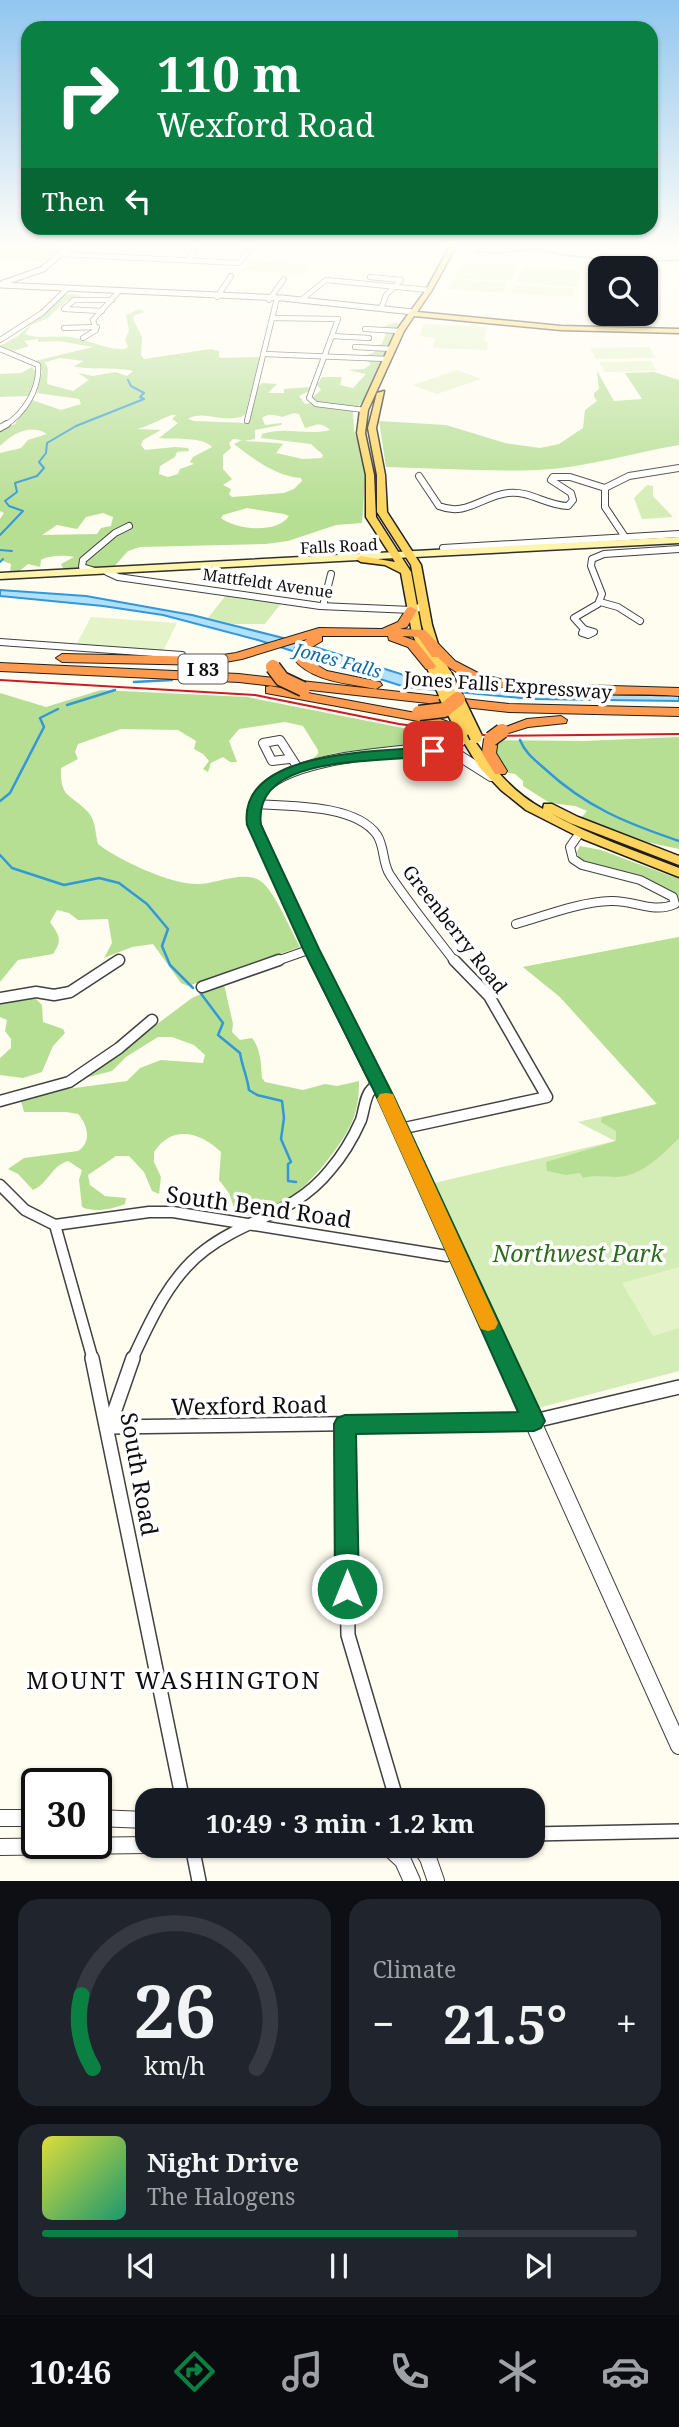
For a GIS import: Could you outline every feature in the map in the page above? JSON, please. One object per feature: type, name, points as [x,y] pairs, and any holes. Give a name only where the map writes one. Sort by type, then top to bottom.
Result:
[{"type":"highway","points":[[374,632],[399,626],[411,610]]},
{"type":"highway","points":[[0,659],[202,662],[262,650],[328,632],[374,632],[417,633],[425,636],[436,667]]},
{"type":"highway","points":[[436,667],[412,644],[393,636],[332,635],[304,638],[285,645],[274,658],[276,673],[289,684],[303,689],[471,710],[568,711]]},
{"type":"highway","points":[[304,638],[299,658],[304,665],[315,671],[405,691]]},
{"type":"highway","points":[[432,639],[448,664],[466,674],[488,681],[534,687],[634,688],[679,692]]},
{"type":"highway","name":"Jones Falls Expressway","points":[[0,659],[242,672],[405,691],[567,705],[679,706]]},
{"type":"highway","name":"Jones Falls Expressway","points":[[0,667],[239,678],[442,702],[568,711],[679,712]]},
{"type":"highway","points":[[72,669],[202,680],[418,715],[446,723],[468,734]]},
{"type":"highway","points":[[418,715],[437,712],[454,703]]},
{"type":"highway","points":[[497,775],[489,753],[491,740],[502,731],[527,723],[550,720],[679,719]]},
{"type":"main road","points":[[398,336],[364,410],[361,433],[370,475],[371,517],[407,572],[411,610],[417,633]]},
{"type":"main road","points":[[406,336],[378,400],[372,428],[381,475],[380,504],[383,518],[411,556],[419,574],[436,667],[468,734],[497,775],[530,806],[579,834],[679,873]]},
{"type":"main road","name":"Falls Road","points":[[0,576],[399,557],[507,547],[679,541]]},
{"type":"main road","points":[[361,559],[387,562],[407,572]]},
{"type":"main road","points":[[497,775],[562,814],[679,860]]},
{"type":"street","points":[[83,338],[87,336]]},
{"type":"street","points":[[247,421],[268,336]]},
{"type":"street","points":[[364,410],[326,406],[311,401],[312,389],[332,336],[369,338]]},
{"type":"street","points":[[355,347],[392,349]]},
{"type":"street","points":[[0,349],[30,360],[38,365],[39,372],[27,401],[6,426],[0,428]]},
{"type":"street","points":[[264,354],[387,359]]},
{"type":"street","points":[[419,476],[439,506],[457,511],[513,493],[526,495],[551,506],[568,506],[573,500],[571,493],[551,480],[553,477],[570,477],[605,488],[629,476],[678,469]]},
{"type":"street","points":[[605,488],[605,506],[625,537]]},
{"type":"street","points":[[102,572],[82,567],[83,560],[115,533],[129,526]]},
{"type":"street","points":[[443,548],[507,547],[679,534]]},
{"type":"street","points":[[584,629],[574,618],[600,602],[602,594],[591,566],[592,559],[604,554],[679,549]]},
{"type":"street","name":"Mattfeldt Avenue","points":[[102,572],[118,577],[323,606],[411,610]]},
{"type":"street","points":[[323,606],[331,574]]},
{"type":"street","points":[[411,610],[419,608],[423,601]]},
{"type":"street","points":[[600,602],[623,608],[631,617],[640,621]]},
{"type":"street","points":[[0,642],[182,655]]},
{"type":"street","points":[[468,734],[454,745],[423,751],[333,760],[298,768],[270,783],[254,804],[252,817],[311,949],[380,1084],[679,1746]]},
{"type":"street","points":[[423,751],[457,756],[497,775]]},
{"type":"street","points":[[289,759],[298,768]]},
{"type":"street","name":"Greenberry Road","points":[[254,804],[347,816],[374,831],[389,874],[455,962],[489,996],[547,1097],[400,1129]]},
{"type":"street","points":[[516,925],[603,902],[618,901],[662,908],[675,904],[673,897],[657,887],[577,862],[570,852],[579,834]]},
{"type":"street","points":[[202,987],[311,949]]},
{"type":"street","points":[[0,999],[36,992],[54,995],[70,992],[119,960]]},
{"type":"street","points":[[0,1101],[69,1082],[152,1020]]},
{"type":"street","points":[[109,1427],[126,1377],[172,1285],[197,1257],[227,1234],[297,1201],[324,1177],[356,1131],[370,1090],[380,1084]]},
{"type":"street","points":[[0,1185],[25,1210],[55,1225]]},
{"type":"street","name":"South Bend Road","points":[[55,1225],[161,1212],[434,1254],[456,1254]]},
{"type":"street","name":"South Road","points":[[55,1225],[84,1320],[109,1427],[113,1465],[180,1788]]},
{"type":"street","name":"Wexford Road","points":[[109,1427],[534,1421],[679,1387]]},
{"type":"street","points":[[345,1424],[348,1635],[393,1788]]},
{"type":"street","points":[[0,1818],[21,1818]]},
{"type":"street","points":[[112,1819],[135,1820]]},
{"type":"street","points":[[545,1834],[679,1831]]},
{"type":"street","points":[[0,1847],[135,1845]]},
{"type":"street","points":[[194,1858],[199,1881]]},
{"type":"street","points":[[403,1858],[412,1881]]},
{"type":"street","points":[[428,1858],[436,1881]]},
{"type":"green space","points":[[18,336],[70,337],[125,349],[128,347],[125,340],[127,336],[141,336],[141,355],[144,359],[211,349],[219,351],[219,357],[222,358],[260,357],[245,415],[237,418],[194,416],[188,419],[249,423],[258,387],[262,383],[277,384],[268,393],[284,393],[284,389],[310,387],[309,391],[299,396],[305,404],[315,402],[313,397],[321,390],[317,385],[322,377],[342,377],[340,385],[353,388],[366,374],[348,370],[364,369],[371,364],[362,357],[375,352],[371,349],[360,350],[382,344],[385,336],[393,336],[364,400],[353,412],[354,430],[366,468],[362,523],[336,525],[288,541],[266,544],[140,547],[128,551],[112,569],[64,570],[61,564],[74,557],[57,556],[41,560],[40,567],[28,564],[17,573],[10,572],[11,564],[0,560],[0,519],[4,513],[0,511],[0,453],[21,448],[28,440],[47,434],[34,430],[22,431],[0,446],[0,429],[15,424],[28,402],[32,400],[61,410],[81,404],[79,399],[37,393],[42,371],[35,361],[93,347],[59,341],[38,342],[38,339],[24,341],[29,346],[13,351],[0,346]],"holes":[[[60,358],[84,361],[74,366],[79,367],[133,371],[127,376],[115,372],[93,376],[78,373],[89,380],[73,391],[47,384],[48,369],[45,362]],[[299,414],[305,428],[321,425],[330,430],[271,432],[262,434],[261,438],[311,444],[323,455],[322,458],[303,459],[276,453],[283,444],[244,441],[255,439],[255,430],[282,423],[265,425],[262,418],[264,416]],[[176,415],[172,419],[178,423],[159,438],[202,441],[212,447],[193,457],[190,462],[194,464],[168,477],[159,474],[160,466],[175,457],[177,452],[189,451],[188,448],[145,450],[141,445],[143,440],[161,430],[137,429]],[[233,439],[242,440],[234,444],[265,466],[282,474],[301,478],[302,481],[294,489],[284,493],[232,497],[229,494],[231,489],[223,485],[232,479],[223,469],[223,455],[231,448],[229,443]],[[247,508],[289,516],[275,526],[256,528],[228,522],[221,518]],[[103,513],[113,517],[111,526],[101,528],[97,534],[42,535],[57,525],[77,529],[86,517]]]},
{"type":"green space","points":[[419,336],[485,336],[484,341],[488,341],[487,350],[433,348],[435,338]]},
{"type":"green space","points":[[649,347],[656,358],[596,359],[590,348]]},
{"type":"green space","points":[[651,361],[657,371],[605,372],[599,362]]},
{"type":"green space","points":[[32,367],[37,374],[28,396],[0,397],[0,374],[21,373]]},
{"type":"green space","points":[[457,370],[481,379],[437,394],[413,385]]},
{"type":"green space","points":[[597,371],[614,401],[642,399],[625,373],[654,372],[679,380],[679,445],[555,469],[499,471],[386,467],[379,421],[446,425],[505,443],[540,448],[559,444],[583,428],[585,410],[597,401],[594,393],[599,389]]},
{"type":"green space","points":[[647,485],[653,486],[653,496],[673,517],[642,519],[634,498]]},
{"type":"green space","points":[[227,594],[282,602],[265,624],[234,624],[208,618]]},
{"type":"green space","points":[[91,617],[177,623],[162,653],[75,647]]},
{"type":"green space","points":[[101,690],[247,697],[454,738],[449,743],[335,753],[312,759],[318,754],[318,750],[303,726],[285,722],[239,729],[229,741],[237,762],[230,762],[223,757],[211,763],[208,772],[203,769],[209,761],[194,749],[196,741],[178,730],[121,729],[78,744],[75,752],[78,759],[61,768],[62,785],[64,791],[91,816],[98,844],[132,864],[160,876],[187,883],[198,884],[242,877],[258,880],[275,898],[300,947],[188,986],[181,983],[153,944],[132,947],[104,958],[112,943],[108,919],[78,920],[69,913],[57,910],[50,922],[59,938],[53,954],[18,960],[0,982],[0,693],[46,707]]},
{"type":"green space","points":[[679,737],[679,849],[642,841],[581,818],[587,811],[575,806],[550,803],[523,786],[523,781],[515,774],[508,773],[495,758],[497,740],[583,741]]},
{"type":"green space","points":[[580,846],[601,850],[679,879],[679,898],[656,883],[579,859],[577,852]]},
{"type":"green space","name":"Northwest Park","points":[[679,937],[679,1371],[538,1408],[434,1183],[615,1141],[578,1122],[657,1104],[560,997],[523,967]]},
{"type":"green space","points":[[679,937],[679,1138],[643,1169],[626,1176],[583,1178],[580,1173],[566,1175],[547,1171],[546,1162],[616,1141],[616,1131],[601,1122],[602,1117],[657,1104],[560,997],[523,967]]},
{"type":"green space","points":[[224,984],[233,1024],[232,1032],[240,1040],[252,1038],[255,1042],[265,1082],[303,1090],[325,1084],[337,1086],[359,1081],[357,1105],[349,1128],[330,1157],[302,1188],[268,1211],[252,1216],[236,1213],[229,1193],[219,1180],[221,1152],[205,1140],[187,1134],[169,1137],[154,1152],[154,1162],[161,1177],[159,1194],[152,1191],[144,1172],[129,1156],[116,1156],[88,1175],[90,1185],[105,1196],[126,1198],[125,1204],[109,1209],[92,1210],[82,1207],[79,1180],[82,1170],[68,1161],[57,1167],[33,1190],[18,1174],[8,1169],[24,1158],[78,1151],[87,1138],[86,1128],[78,1114],[24,1112],[21,1101],[67,1089],[127,1081],[140,1068],[161,1060],[203,1063],[205,1055],[194,1045],[172,1037],[158,1037],[126,1057],[112,1071],[85,1078],[192,998]]},
{"type":"green space","points":[[35,998],[42,1005],[43,1022],[63,1029],[65,1033],[53,1046],[42,1072],[23,1078],[0,1075],[0,1058],[11,1048],[11,1039],[5,1031],[7,1020],[0,1017],[0,1004]]},
{"type":"green space","points":[[679,1267],[679,1328],[653,1336],[622,1283]]},
{"type":"water","name":"Jones Falls","points":[[0,590],[86,596],[192,615],[299,642],[404,675],[466,685],[679,695],[679,701],[531,699],[405,687],[258,640],[163,615],[0,596]]},
{"type":"waterway","points":[[0,535],[23,511],[9,506],[5,501],[17,492],[15,483],[37,476],[44,468],[39,462],[46,453],[47,443],[76,426],[144,399],[140,397],[144,393],[131,386],[128,380]]},
{"type":"waterway","points":[[0,550],[12,551]]},
{"type":"waterway","points":[[0,562],[3,559]]},
{"type":"waterway","points":[[134,682],[172,680]]},
{"type":"waterway","points":[[67,705],[115,690]]},
{"type":"waterway","points":[[0,801],[10,793],[44,727],[40,718],[58,709]]},
{"type":"waterway","points":[[520,740],[527,753],[538,763],[591,804],[641,828],[679,841]]},
{"type":"waterway","points":[[0,855],[12,868],[64,885],[99,878],[119,883],[147,904],[168,929],[162,946],[170,965],[193,988]]},
{"type":"waterway","points":[[199,991],[223,1023],[218,1035],[240,1053],[249,1090],[257,1095],[282,1101],[284,1118],[281,1139],[291,1162],[288,1164],[288,1181],[296,1182]]},
{"type":"tram line","points":[[0,680],[255,695],[399,724],[491,736],[679,734]]},
{"type":"slow traffic","points":[[386,1099],[488,1323]]},
{"type":"district","name":"MOUNT WASHINGTON","points":[[174,1679]]},
{"type":"route","points":[[347,1589],[345,1424],[534,1421],[384,1095],[311,949],[254,825],[252,810],[264,788],[284,773],[298,768],[333,760],[433,751]]}]
